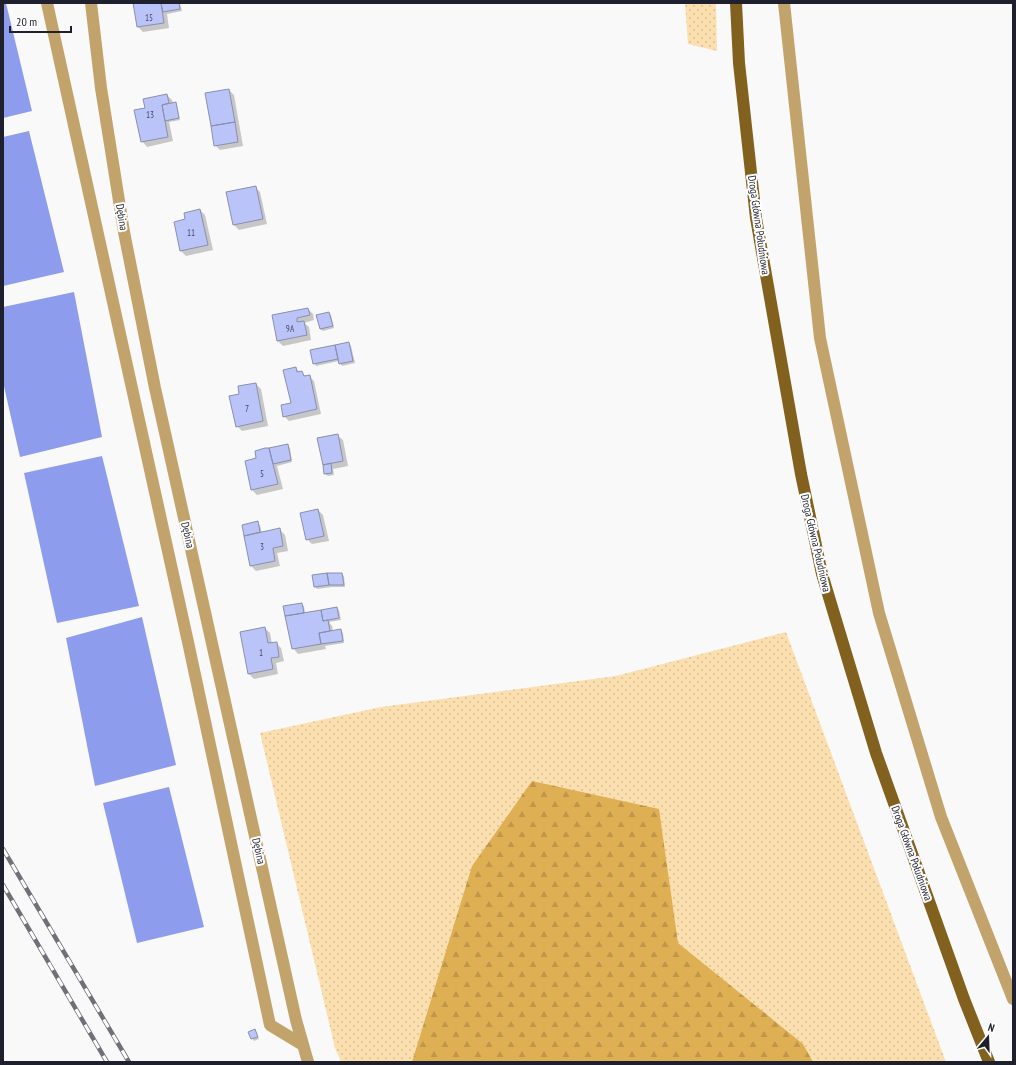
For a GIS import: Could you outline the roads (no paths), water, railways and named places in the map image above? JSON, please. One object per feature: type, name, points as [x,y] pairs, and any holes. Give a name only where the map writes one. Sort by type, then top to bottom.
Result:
[{"type":"main road","name":"Droga Główna Południowa","points":[[736,3],[739,63],[756,218],[801,474],[822,574],[876,753],[964,999],[989,1062]]},
{"type":"street","points":[[47,3],[185,627],[270,1025],[303,1045]]},
{"type":"street","name":"Dębina","points":[[91,3],[101,88],[123,225],[155,388],[296,1020],[308,1062]]},
{"type":"street","points":[[784,3],[820,338],[879,614],[941,817],[1013,999]]},
{"type":"water","points":[[3,3],[6,3],[32,111],[3,118]]},
{"type":"water","points":[[29,131],[64,272],[3,286],[3,137]]},
{"type":"water","points":[[74,292],[102,437],[20,457],[3,382],[3,307]]},
{"type":"water","points":[[102,456],[139,606],[57,623],[24,473]]},
{"type":"water","points":[[142,617],[176,765],[95,786],[66,638]]},
{"type":"water","points":[[169,787],[204,927],[137,943],[103,803]]},
{"type":"railway","points":[[3,849],[129,1062]]},
{"type":"railway","points":[[3,885],[107,1062]]}]
